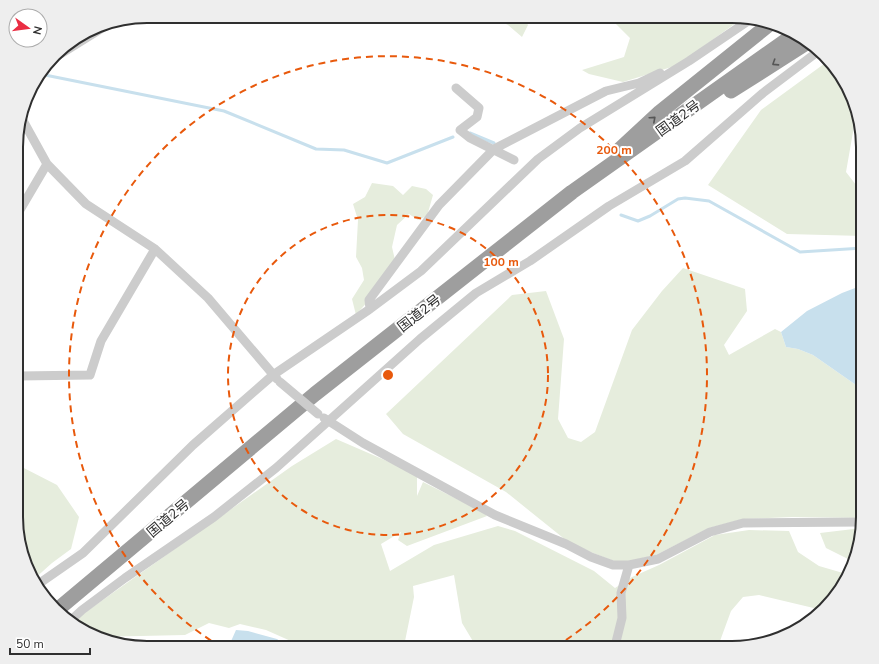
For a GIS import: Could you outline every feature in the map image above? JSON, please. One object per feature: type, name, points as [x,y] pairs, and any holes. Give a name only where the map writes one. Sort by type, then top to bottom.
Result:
[{"type":"highway","points":[[572,192],[660,112],[765,27]]},
{"type":"highway","name":"国道2号","points":[[61,606],[315,394],[572,192],[625,156],[790,38]]},
{"type":"highway","points":[[625,156],[803,46]]},
{"type":"street","points":[[42,582],[83,553],[193,445],[276,378],[421,271],[538,159],[580,128],[667,75],[744,24]]},
{"type":"street","points":[[74,617],[125,578],[220,512],[276,468],[420,339],[476,293],[530,261],[609,206],[685,161],[763,93],[814,54]]},
{"type":"street","points":[[370,309],[369,300],[439,205],[494,149],[606,91],[639,83],[661,73],[667,75]]},
{"type":"street","points":[[456,88],[479,108],[477,117],[460,130],[470,138],[514,160]]},
{"type":"street","points":[[25,123],[47,164],[86,204],[155,249],[208,298],[276,378],[318,414],[363,443],[495,515],[566,544],[591,557],[614,564],[630,565],[658,559],[710,532],[743,523],[856,522]]},
{"type":"street","points":[[23,205],[47,164]]},
{"type":"street","points":[[23,375],[90,375],[100,340],[155,249]]},
{"type":"street","points":[[616,641],[622,618],[621,593],[630,565]]},
{"type":"green space","points":[[504,23],[527,23],[528,25],[522,37]]},
{"type":"green space","points":[[615,23],[736,23],[678,65],[623,82],[589,74],[582,70],[624,57],[630,38]]},
{"type":"green space","points":[[824,64],[830,71],[843,92],[854,122],[846,172],[856,185],[856,236],[787,234],[708,185],[761,110]]},
{"type":"green space","points":[[372,183],[393,186],[403,195],[412,186],[426,189],[433,195],[427,216],[418,220],[409,214],[397,225],[392,247],[395,260],[374,294],[356,315],[352,299],[364,280],[362,268],[356,257],[358,220],[353,204],[365,197]]},
{"type":"green space","points":[[683,268],[745,289],[747,311],[724,345],[729,355],[775,329],[781,332],[786,347],[798,349],[813,355],[856,385],[856,518],[792,517],[743,519],[709,528],[656,555],[629,561],[614,561],[567,541],[506,492],[403,434],[386,414],[512,295],[546,291],[564,339],[558,419],[568,438],[581,442],[595,432],[632,330],[662,291]]},
{"type":"green space","points":[[336,439],[417,474],[417,496],[423,482],[483,512],[487,516],[407,546],[398,540],[401,532],[381,544],[390,571],[434,545],[498,526],[515,531],[594,571],[615,588],[632,577],[659,565],[715,535],[749,530],[789,531],[798,552],[819,566],[843,573],[835,586],[816,608],[759,595],[743,597],[731,611],[720,641],[473,641],[462,623],[454,575],[413,586],[414,597],[405,641],[291,641],[266,630],[240,624],[229,628],[209,623],[185,635],[115,637],[99,632],[78,620],[83,614],[292,466]]},
{"type":"green space","points":[[23,468],[57,485],[79,517],[71,549],[38,576],[27,549],[23,525]]},
{"type":"green space","points":[[856,529],[854,542],[849,559],[826,548],[820,533]]},
{"type":"water","points":[[856,288],[856,385],[813,355],[798,349],[786,347],[781,332],[807,311],[842,293]]},
{"type":"water","points":[[236,630],[248,631],[280,641],[231,641]]},
{"type":"waterway","points":[[46,75],[224,111],[316,149],[344,150],[387,163],[453,137]]},
{"type":"waterway","points":[[470,133],[494,143]]},
{"type":"waterway","points":[[621,215],[638,221],[650,216],[678,199],[685,198],[709,201],[800,252],[856,248]]}]
